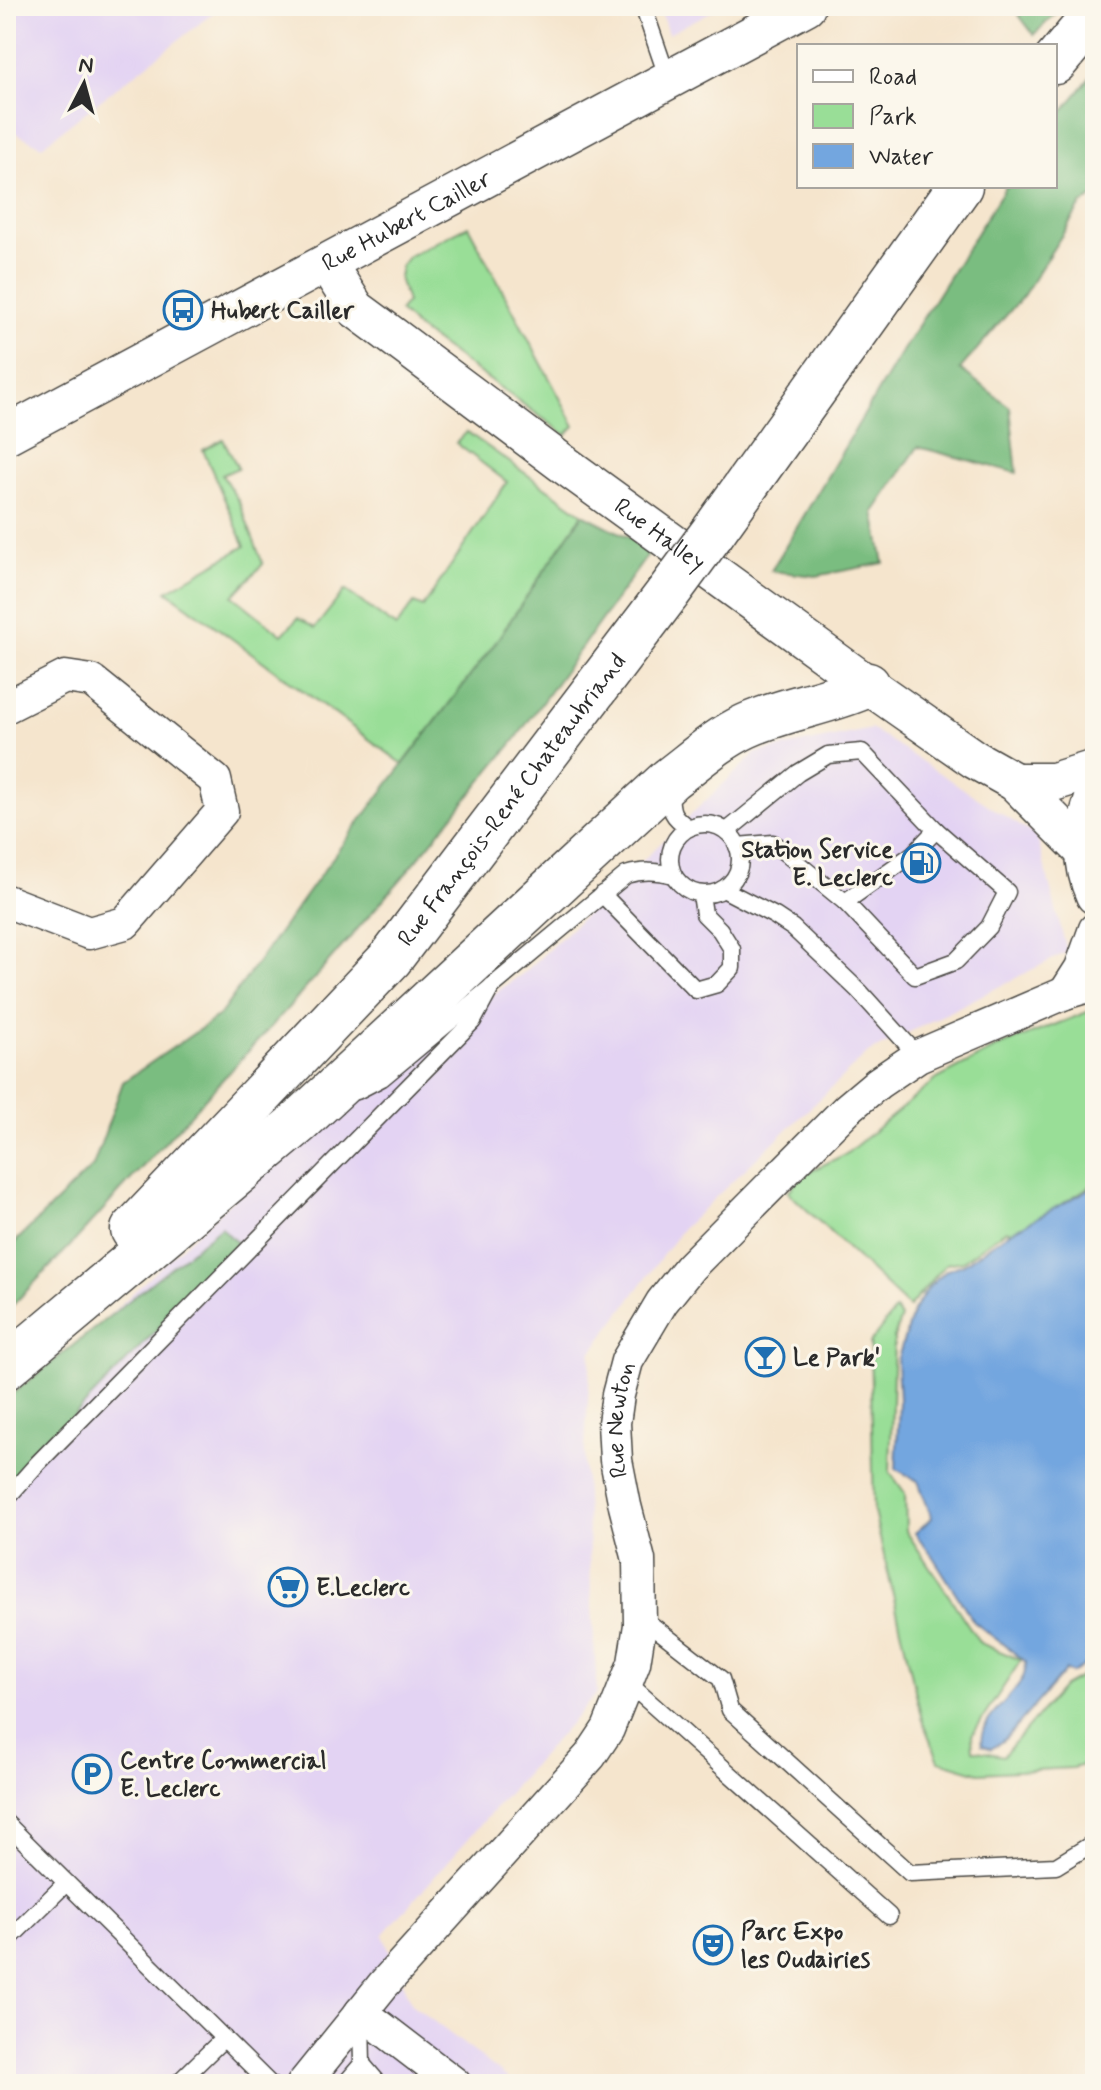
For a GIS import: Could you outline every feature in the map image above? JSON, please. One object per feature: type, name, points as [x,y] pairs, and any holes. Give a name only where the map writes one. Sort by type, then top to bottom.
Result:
[{"type":"main road","points":[[1057,60],[1095,14]]},
{"type":"main road","name":"Rue François-René Chateaubriand","points":[[6,1366],[391,958],[713,532],[959,188]]},
{"type":"main road","points":[[6,1366],[299,1122],[670,779],[743,727],[846,695],[868,685]]},
{"type":"street","name":"Rue Hubert Cailler","points":[[6,435],[806,6]]},
{"type":"street","name":"Rue Halley","points":[[327,264],[356,309],[868,685],[974,759],[1015,782],[1084,851]]},
{"type":"street","points":[[6,707],[65,677],[92,681],[215,780],[222,811],[125,923],[89,933],[6,901]]},
{"type":"street","points":[[1015,782],[1053,782],[1095,769]]},
{"type":"street","points":[[1095,796],[1087,818],[1084,851],[1089,882],[1095,895]]},
{"type":"street","name":"Rue Newton","points":[[303,2084],[383,1985],[590,1756],[608,1729],[634,1663],[640,1616],[639,1560],[616,1460],[618,1395],[627,1361],[662,1302],[690,1267],[847,1109],[878,1083],[918,1056],[1080,988],[1081,968],[1095,929]]},
{"type":"street","points":[[361,2012],[455,2084]]},
{"type":"lane","points":[[643,6],[668,79]]},
{"type":"lane","points":[[727,831],[798,773],[828,755],[862,752],[936,830],[1007,892],[989,927],[956,961],[915,976],[845,902],[773,843],[737,846]]},
{"type":"lane","points":[[670,779],[671,810],[689,828]]},
{"type":"lane","points":[[700,824],[711,824],[727,831],[740,853],[737,874],[723,889],[712,893],[701,894],[680,884],[673,875],[670,853],[681,834],[700,824]]},
{"type":"lane","points":[[845,902],[913,854],[936,830]]},
{"type":"lane","points":[[299,1122],[382,1078],[626,875],[656,871],[673,875]]},
{"type":"lane","points":[[723,889],[793,928],[859,991],[918,1056]]},
{"type":"lane","points":[[602,894],[696,990],[717,984],[732,968],[732,949],[720,930],[704,914],[701,894]]},
{"type":"lane","points":[[6,1499],[49,1451],[473,1021],[492,986]]},
{"type":"lane","points":[[640,1616],[721,1679],[730,1710],[910,1873],[1056,1866],[1095,1842]]},
{"type":"lane","points":[[627,1682],[889,1916]]},
{"type":"lane","points":[[6,1823],[270,2084]]},
{"type":"lane","points":[[6,1942],[66,1883]]},
{"type":"lane","points":[[361,2012],[362,2064],[379,2084]]},
{"type":"lane","points":[[177,2084],[224,2038]]},
{"type":"lane","points":[[345,2084],[362,2064]]},
{"type":"shaded area","points":[[6,6],[222,6],[42,146],[6,128]]},
{"type":"shaded area","points":[[659,6],[722,6],[668,34]]},
{"type":"shaded area","points":[[872,729],[1037,837],[1067,952],[868,1053],[682,1229],[591,1353],[584,1462],[597,1693],[383,1935],[411,2004],[516,2084],[6,2084],[6,1411],[330,1109],[525,972],[756,753]]},
{"type":"green space","points":[[1012,6],[1063,6],[1034,35]]},
{"type":"green space","points":[[1095,71],[1095,195],[1081,205],[1023,296],[960,369],[1010,407],[1017,473],[918,447],[874,512],[884,563],[816,576],[771,571],[896,361],[1005,188],[1057,188],[1057,118]]},
{"type":"green space","points":[[468,226],[575,426],[566,435],[417,328],[399,311],[407,302],[399,278],[401,266],[409,256]]},
{"type":"green space","points":[[467,432],[583,514],[493,646],[403,764],[167,591],[245,546],[203,450],[223,439],[238,468],[222,475],[239,502],[263,564],[233,596],[282,635],[298,618],[315,628],[345,590],[396,627],[414,603],[423,607],[507,482],[456,443]]},
{"type":"green space","points":[[583,514],[652,549],[515,740],[402,878],[298,997],[6,1312],[6,1251],[93,1166],[123,1082],[219,1016],[339,849],[493,646]]},
{"type":"green space","points":[[1095,1009],[1095,1183],[1015,1233],[1006,1230],[963,1261],[946,1264],[909,1307],[788,1192],[802,1175],[846,1154],[937,1079],[998,1047]]},
{"type":"green space","points":[[221,1227],[239,1245],[6,1486],[6,1399]]},
{"type":"green space","points":[[895,1310],[901,1317],[894,1338],[890,1472],[905,1493],[906,1531],[980,1643],[1021,1660],[972,1735],[973,1750],[1003,1756],[1064,1686],[1095,1669],[1095,1762],[1072,1768],[979,1773],[939,1761],[922,1720],[874,1512],[870,1343]]},
{"type":"water","points":[[1095,1186],[1095,1657],[1072,1673],[1066,1670],[1006,1738],[991,1749],[982,1745],[985,1727],[1020,1683],[1026,1662],[974,1622],[915,1533],[932,1518],[918,1481],[896,1469],[897,1361],[913,1311],[929,1287],[947,1270],[964,1264],[1007,1234]]},
{"type":"place","name":"Hubert Cailler","points":[[183,310]]},
{"type":"place","name":"Station Service E. Leclerc","points":[[921,863]]},
{"type":"place","name":"Le Park'","points":[[765,1357]]},
{"type":"place","name":"E.Leclerc","points":[[288,1587]]},
{"type":"place","name":"Centre Commercial E. Leclerc","points":[[92,1774]]},
{"type":"place","name":"Parc Expo les Oudairies","points":[[713,1945]]}]
